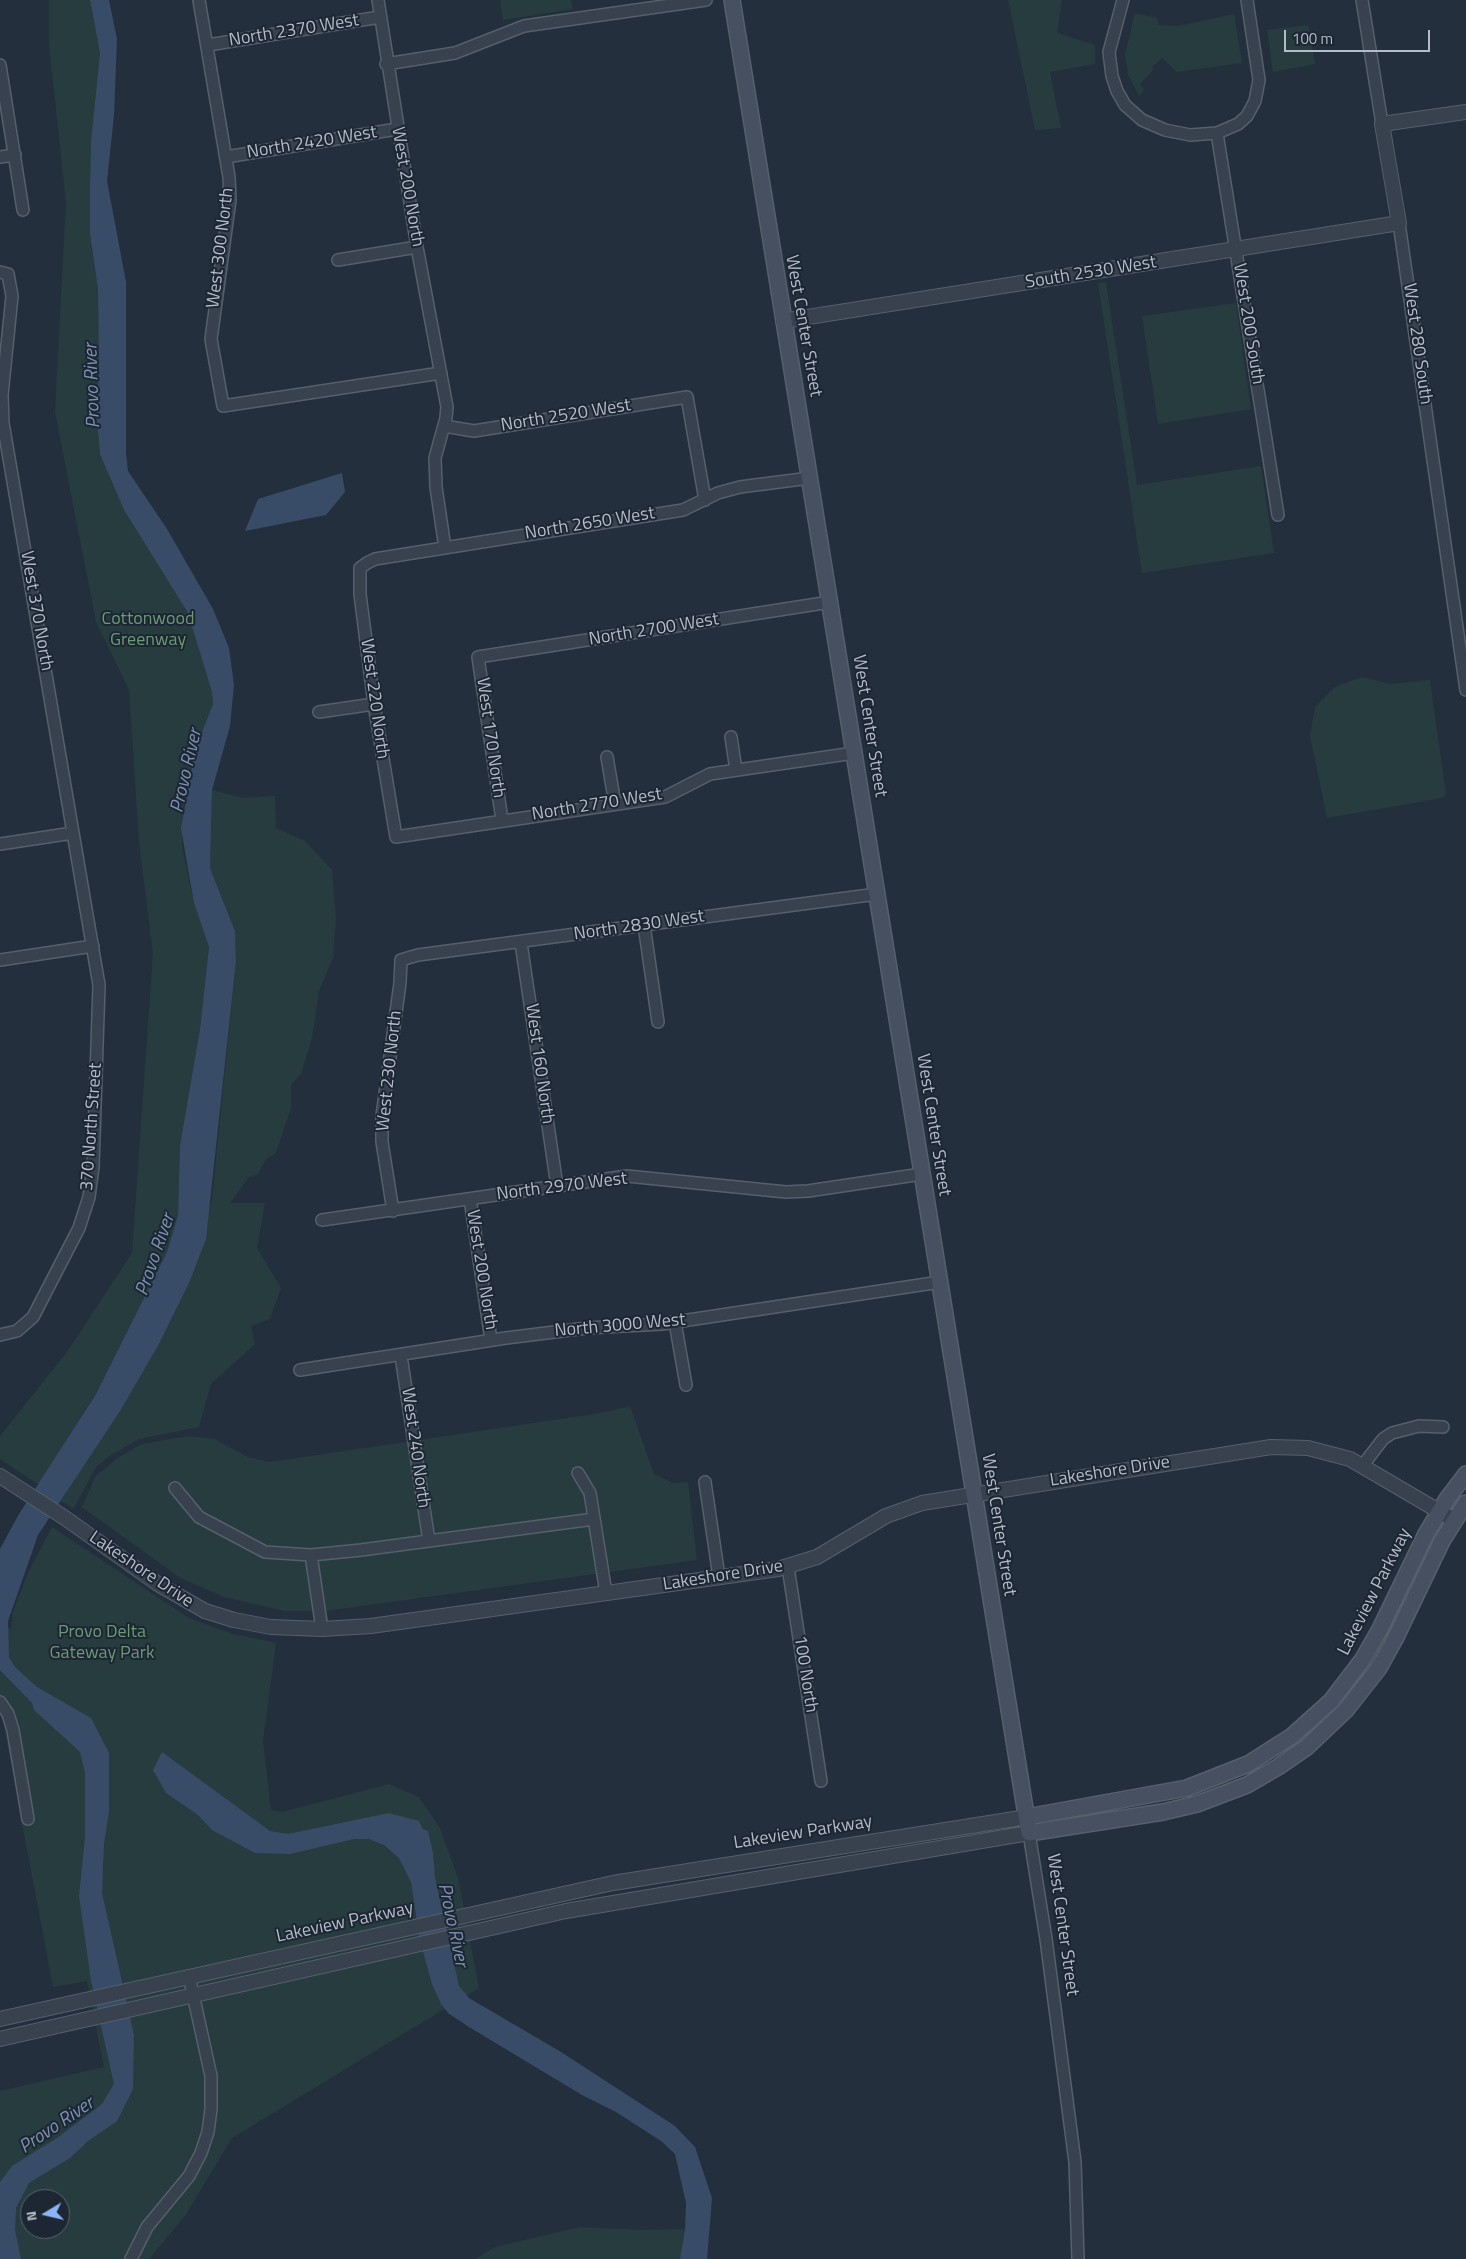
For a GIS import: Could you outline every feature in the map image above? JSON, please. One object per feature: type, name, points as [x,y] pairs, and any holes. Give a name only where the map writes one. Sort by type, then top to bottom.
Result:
[{"type":"main road","name":"West Center Street","points":[[732,0],[1029,1833]]},
{"type":"main road","name":"Lakeview Parkway","points":[[1027,1817],[1187,1788],[1248,1764],[1292,1736],[1331,1701],[1363,1660],[1439,1511],[1466,1474]]},
{"type":"main road","name":"Lakeview Parkway","points":[[1029,1833],[1163,1812],[1197,1804],[1247,1785],[1293,1758],[1321,1735],[1346,1710],[1379,1668],[1454,1520],[1466,1502]]},
{"type":"street","name":"West 300 North","points":[[199,0],[226,157],[230,200],[211,339],[224,406],[441,373]]},
{"type":"street","name":"West 200 North","points":[[378,0],[386,64],[446,406],[444,426],[436,458],[436,487],[444,548]]},
{"type":"street","points":[[386,64],[455,53],[524,26],[706,0]]},
{"type":"street","points":[[1123,0],[1109,52],[1112,76],[1117,91],[1125,105],[1142,120],[1165,130],[1190,135],[1216,133],[1242,122],[1255,101],[1258,91],[1258,72],[1248,0]]},
{"type":"street","name":"West 280 South","points":[[1362,0],[1399,223],[1466,690]]},
{"type":"street","name":"North 2370 West","points":[[208,45],[380,17]]},
{"type":"street","points":[[0,65],[23,210]]},
{"type":"street","points":[[1382,124],[1466,112]]},
{"type":"street","name":"North 2420 West","points":[[226,157],[398,129]]},
{"type":"street","name":"West 200 South","points":[[1216,133],[1278,515]]},
{"type":"street","points":[[0,157],[15,155]]},
{"type":"street","name":"South 2530 West","points":[[783,321],[1399,223]]},
{"type":"street","points":[[338,260],[417,246]]},
{"type":"street","name":"West 370 North","points":[[4,273],[12,296],[2,395],[3,423],[93,946]]},
{"type":"street","name":"North 2520 West","points":[[444,426],[474,430],[687,397],[705,500]]},
{"type":"street","name":"North 2650 West","points":[[367,563],[375,559],[683,510],[740,488],[810,478]]},
{"type":"street","name":"West 220 North","points":[[367,563],[360,568],[360,594],[374,704],[396,837]]},
{"type":"street","name":"North 2700 West","points":[[478,657],[830,602]]},
{"type":"street","name":"West 170 North","points":[[478,657],[502,820]]},
{"type":"street","points":[[319,712],[374,704]]},
{"type":"street","points":[[731,738],[736,770]]},
{"type":"street","name":"North 2770 West","points":[[396,837],[665,796],[710,774],[854,753]]},
{"type":"street","points":[[608,757],[615,804]]},
{"type":"street","points":[[0,844],[73,833]]},
{"type":"street","name":"North 2830 West","points":[[401,960],[418,955],[877,894]]},
{"type":"street","points":[[644,925],[658,1022]]},
{"type":"street","name":"West 160 North","points":[[521,942],[556,1186]]},
{"type":"street","points":[[0,960],[93,946]]},
{"type":"street","name":"370 North Street","points":[[0,1336],[17,1331],[33,1317],[79,1228],[89,1197],[93,1167],[99,985],[93,946]]},
{"type":"street","name":"West 230 North","points":[[393,1211],[382,1142],[382,1116],[400,984],[401,960]]},
{"type":"street","name":"North 2970 West","points":[[322,1220],[627,1176],[786,1192],[808,1191],[922,1174]]},
{"type":"street","name":"West 200 North","points":[[470,1199],[491,1340]]},
{"type":"street","name":"North 3000 West","points":[[300,1370],[401,1356],[491,1340],[587,1328],[675,1322],[940,1282]]},
{"type":"street","points":[[675,1322],[686,1385]]},
{"type":"street","name":"West 240 North","points":[[401,1356],[429,1541]]},
{"type":"street","points":[[1363,1465],[1383,1439],[1392,1433],[1419,1426],[1443,1428]]},
{"type":"street","name":"Lakeshore Drive","points":[[3,1478],[65,1518],[158,1584],[205,1611],[234,1620],[271,1627],[322,1630],[371,1626],[788,1567],[817,1557],[898,1511],[922,1503],[974,1493],[1276,1447],[1322,1450],[1363,1465],[1454,1520]]},
{"type":"street","points":[[578,1473],[590,1493],[606,1593]]},
{"type":"street","points":[[705,1482],[719,1578]]},
{"type":"street","points":[[175,1488],[199,1518],[265,1552],[311,1555],[594,1519]]},
{"type":"street","points":[[311,1555],[322,1630]]},
{"type":"street","name":"100 North","points":[[788,1567],[821,1781]]},
{"type":"street","points":[[0,1702],[8,1714],[14,1730],[28,1819]]},
{"type":"street","name":"Lakeview Parkway","points":[[0,2018],[638,1878],[1027,1817]]},
{"type":"street","name":"Lakeview Parkway","points":[[0,2039],[476,1930],[639,1898],[1029,1833]]},
{"type":"street","name":"West Center Street","points":[[1029,1833],[1046,1938],[1075,2162],[1078,2259]]},
{"type":"street","points":[[131,2259],[147,2227],[189,2176],[201,2154],[208,2132],[212,2104],[210,2076],[189,1976]]},
{"type":"green space","name":"Cottonwood Greenway","points":[[49,0],[90,0],[100,53],[91,141],[90,234],[98,289],[99,374],[96,410],[100,453],[124,510],[188,613],[200,647],[212,692],[213,704],[195,750],[183,811],[182,846],[194,903],[209,947],[200,1029],[180,1145],[178,1215],[167,1252],[109,1372],[39,1485],[0,1459],[0,1436],[67,1352],[132,1253],[153,952],[139,842],[129,690],[96,622],[55,412],[66,203],[49,44]]},
{"type":"green space","points":[[500,0],[571,0],[573,9],[503,20]]},
{"type":"green space","points":[[1008,0],[1062,0],[1057,33],[1095,45],[1095,64],[1050,72],[1061,128],[1035,130]]},
{"type":"green space","points":[[1135,13],[1157,18],[1159,25],[1179,26],[1234,14],[1242,63],[1177,72],[1162,58],[1152,67],[1154,69],[1140,84],[1144,90],[1139,96],[1128,75],[1125,54]]},
{"type":"green space","points":[[1308,25],[1315,64],[1273,72],[1267,30]]},
{"type":"green space","points":[[1106,282],[1137,485],[1261,466],[1274,553],[1142,573],[1098,283]]},
{"type":"green space","points":[[1236,303],[1251,409],[1158,424],[1142,316]]},
{"type":"green space","points":[[1362,677],[1391,684],[1430,680],[1446,794],[1442,798],[1327,818],[1310,736],[1315,707],[1335,687]]},
{"type":"green space","points":[[212,790],[243,798],[275,796],[276,828],[305,841],[332,870],[336,919],[333,958],[319,991],[312,1038],[301,1074],[291,1085],[291,1108],[276,1153],[266,1159],[258,1174],[249,1177],[230,1203],[265,1203],[257,1248],[281,1288],[270,1319],[251,1326],[255,1344],[211,1384],[199,1427],[139,1439],[111,1455],[95,1468],[74,1509],[61,1501],[159,1344],[189,1283],[212,1199],[236,961],[235,931],[210,868]]},
{"type":"green space","points":[[630,1406],[654,1474],[673,1483],[688,1482],[697,1560],[325,1611],[284,1611],[224,1597],[180,1578],[82,1507],[95,1477],[116,1459],[142,1444],[188,1436],[215,1439],[248,1457],[270,1462],[601,1413]]},
{"type":"green space","name":"Provo Delta Gateway Park","points":[[52,1527],[189,1618],[233,1634],[276,1643],[263,1741],[271,1810],[282,1812],[389,1784],[419,1797],[440,1828],[458,1878],[479,1988],[232,2138],[185,2216],[149,2259],[0,2259],[0,2091],[104,2067],[87,1981],[53,1987],[0,1706],[0,1627],[8,1626],[11,1630],[13,1612],[28,1573]]},
{"type":"green space","points":[[580,2227],[644,2230],[685,2229],[680,2259],[476,2259],[495,2247]]},
{"type":"water","points":[[90,0],[109,0],[117,39],[114,115],[107,181],[126,282],[126,453],[128,471],[167,529],[213,609],[229,648],[234,685],[230,726],[212,790],[210,868],[235,931],[236,961],[206,1239],[189,1283],[159,1344],[120,1411],[38,1535],[8,1621],[9,1658],[16,1668],[37,1687],[91,1718],[109,1753],[109,1812],[104,1843],[102,1893],[134,2035],[133,2089],[117,2121],[88,2141],[70,2158],[29,2183],[26,2189],[20,2189],[20,2200],[16,2208],[15,2230],[21,2259],[0,2259],[0,2182],[12,2166],[57,2138],[102,2104],[114,2084],[91,1981],[79,1896],[85,1837],[85,1773],[80,1752],[34,1710],[32,1703],[0,1670],[0,1549],[19,1514],[96,1394],[167,1252],[178,1215],[180,1145],[200,1029],[209,947],[194,903],[181,828],[195,750],[213,704],[212,692],[188,613],[124,510],[100,454],[96,410],[99,374],[98,289],[90,234],[90,183],[91,141],[100,53]]},
{"type":"water","points":[[342,473],[345,492],[326,515],[245,531],[258,499]]},
{"type":"water","points":[[162,1752],[270,1831],[288,1834],[389,1813],[419,1821],[423,1829],[428,1831],[433,1853],[435,1878],[459,1986],[469,1998],[561,2052],[675,2126],[695,2147],[712,2198],[707,2259],[680,2259],[685,2229],[686,2203],[675,2154],[661,2141],[616,2112],[582,2095],[469,2027],[448,2013],[441,2004],[432,1984],[420,1941],[411,1882],[399,1858],[384,1845],[369,1839],[354,1839],[290,1854],[255,1853],[212,1830],[198,1815],[166,1793],[153,1770]]},
{"type":"water label","name":"Provo River","points":[[93,386]]},
{"type":"water label","name":"Provo River","points":[[187,771]]},
{"type":"water label","name":"Provo River","points":[[156,1255]]},
{"type":"water label","name":"Provo River","points":[[452,1925]]},
{"type":"water label","name":"Provo River","points":[[57,2126]]}]
